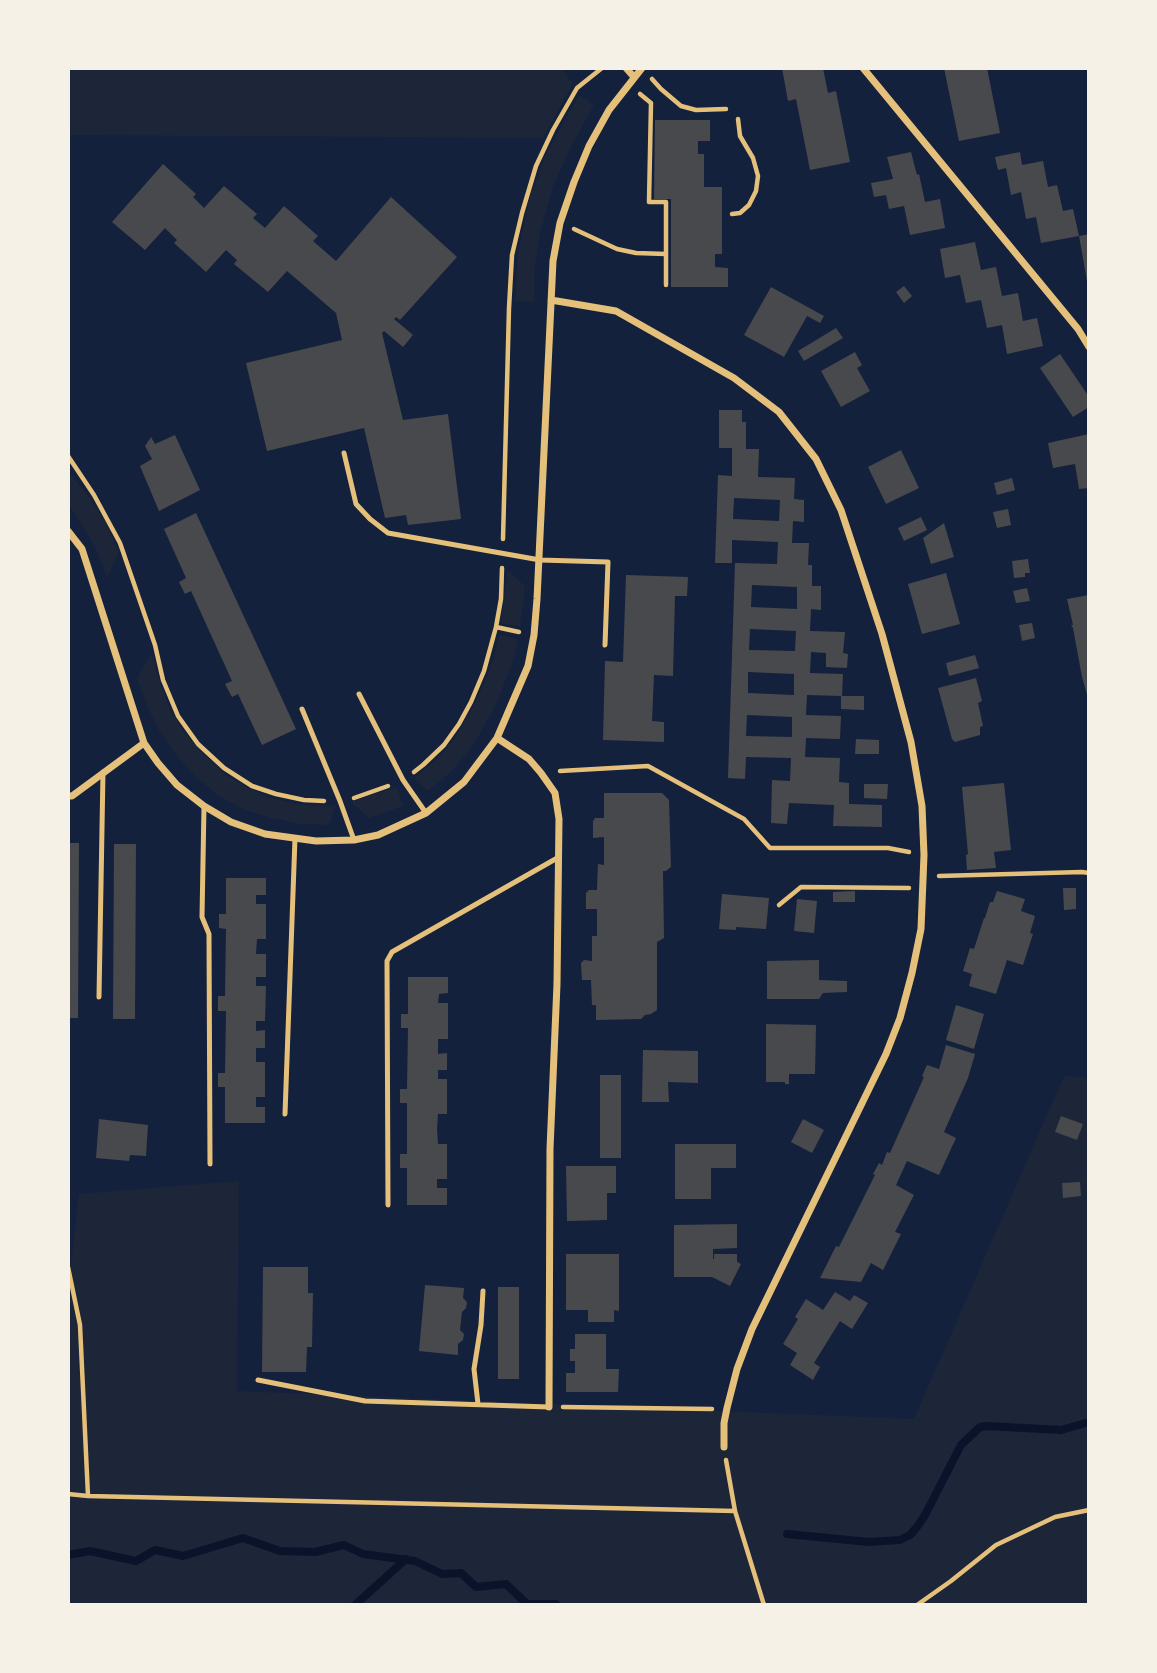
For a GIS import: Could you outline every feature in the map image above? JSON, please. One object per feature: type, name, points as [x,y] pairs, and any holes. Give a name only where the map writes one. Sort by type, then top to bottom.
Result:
[{"type":"street","points":[[626,68],[634,77]]},
{"type":"street","points":[[68,531],[82,549],[144,743],[177,785],[204,806],[232,822],[265,834],[316,841],[354,840],[378,835],[426,813],[464,782],[497,738],[528,666],[534,635],[540,559],[553,261],[560,223],[573,181],[589,146],[609,110],[642,68]]},
{"type":"street","points":[[863,68],[1078,329],[1089,347]]},
{"type":"street","points":[[551,300],[616,311],[734,378],[779,412],[816,459],[841,510],[882,634],[911,742],[922,806],[924,876],[921,929],[900,1018],[886,1054],[751,1329],[723,1423],[724,1447]]},
{"type":"street","points":[[497,738],[528,759],[541,772],[555,793],[559,819],[557,984],[550,1149],[549,1407]]},
{"type":"street","points":[[68,796],[72,796],[144,743]]},
{"type":"lane","points":[[344,453],[356,504],[388,533],[540,559],[608,562],[605,645]]},
{"type":"lane","points":[[359,694],[403,780],[426,813]]},
{"type":"lane","points":[[302,709],[341,801],[354,840]]},
{"type":"lane","points":[[99,997],[103,772]]},
{"type":"lane","points":[[204,806],[202,918],[209,934],[210,1164]]},
{"type":"lane","points":[[285,1114],[295,838]]},
{"type":"lane","points":[[388,1205],[387,961],[392,952],[559,857]]},
{"type":"lane","points":[[478,1404],[474,1369],[483,1291]]},
{"type":"lane","points":[[258,1380],[365,1401],[549,1407]]},
{"type":"path","points":[[651,79],[681,106],[696,110],[726,108]]},
{"type":"path","points":[[628,84],[651,103],[649,202],[666,202],[666,285]]},
{"type":"path","points":[[732,214],[740,213],[749,205],[756,191],[758,176],[753,158],[740,136],[738,119]]},
{"type":"path","points":[[560,223],[617,249],[666,254]]},
{"type":"path","points":[[541,772],[648,766],[744,819],[771,848],[888,848],[924,855]]},
{"type":"path","points":[[924,876],[1089,873]]},
{"type":"path","points":[[779,905],[801,887],[923,887]]},
{"type":"path","points":[[68,1267],[80,1325],[88,1496]]},
{"type":"path","points":[[549,1407],[696,1410]]},
{"type":"path","points":[[724,1447],[735,1511],[764,1605]]},
{"type":"path","points":[[68,1494],[735,1511]]},
{"type":"path","points":[[917,1605],[996,1545],[1055,1517],[1089,1510]]},
{"type":"shaded area","points":[[68,68],[562,68],[573,84],[543,138],[68,135]]},
{"type":"shaded area","points":[[579,95],[594,105],[553,186],[540,234],[535,265],[534,302],[515,301],[518,253],[529,200],[545,156]]},
{"type":"shaded area","points":[[68,472],[90,498],[106,523],[119,552],[107,577],[95,547],[68,503]]},
{"type":"shaded area","points":[[508,570],[525,586],[520,627],[501,623]]},
{"type":"shaded area","points":[[499,635],[518,639],[512,664],[495,706],[474,744],[452,771],[428,791],[414,778],[437,759],[454,739],[471,711],[493,660]]},
{"type":"shaded area","points":[[152,653],[170,709],[184,732],[203,754],[226,775],[269,797],[296,804],[336,805],[329,825],[300,824],[245,810],[219,796],[197,778],[160,732],[137,678]]},
{"type":"shaded area","points":[[397,787],[403,806],[369,818],[351,802]]},
{"type":"shaded area","points":[[1064,1076],[1089,1078],[1089,1605],[68,1605],[68,1289],[79,1194],[239,1181],[237,1391],[914,1419]]},
{"type":"building","points":[[782,68],[823,68],[828,93],[836,91],[850,162],[810,170],[796,99],[788,101]]},
{"type":"building","points":[[944,68],[987,68],[1000,133],[959,141]]},
{"type":"building","points":[[655,120],[710,120],[710,141],[698,141],[698,154],[704,154],[704,187],[722,187],[722,254],[715,254],[715,267],[728,268],[728,287],[671,287],[671,199],[654,199]]},
{"type":"building","points":[[911,152],[925,202],[940,199],[945,228],[910,235],[904,206],[889,209],[886,195],[874,197],[871,183],[893,179],[887,157]]},
{"type":"building","points":[[1020,152],[1022,165],[1043,161],[1048,187],[1057,185],[1063,211],[1073,209],[1079,236],[1041,243],[1036,217],[1026,219],[1021,192],[1011,195],[1006,168],[998,170],[995,157]]},
{"type":"building","points":[[163,164],[196,194],[193,197],[204,208],[224,186],[257,214],[253,218],[265,228],[284,206],[318,236],[313,241],[336,261],[391,197],[457,257],[400,320],[396,317],[394,319],[413,335],[403,347],[384,331],[382,333],[403,420],[448,414],[461,519],[408,525],[406,515],[385,518],[364,428],[267,451],[246,363],[342,340],[336,313],[287,271],[268,292],[234,264],[237,260],[226,250],[206,272],[174,243],[177,240],[165,228],[145,250],[112,222]]},
{"type":"building","points":[[1089,234],[1089,281],[1087,281],[1079,236]]},
{"type":"building","points":[[975,242],[981,270],[996,267],[1002,296],[1018,293],[1023,321],[1037,318],[1043,346],[1007,354],[1002,325],[987,328],[981,300],[966,303],[960,275],[945,278],[940,249]]},
{"type":"building","points":[[904,286],[912,296],[904,303],[896,292]]},
{"type":"building","points":[[771,287],[824,316],[820,323],[807,316],[784,357],[744,335]]},
{"type":"building","points":[[836,328],[843,338],[804,361],[798,351]]},
{"type":"building","points":[[855,352],[862,365],[857,368],[870,391],[841,407],[821,371]]},
{"type":"building","points":[[1060,354],[1089,397],[1089,407],[1073,417],[1040,368]]},
{"type":"building","points":[[719,410],[742,410],[742,422],[746,422],[746,449],[759,449],[758,477],[795,478],[794,499],[804,500],[804,522],[793,521],[792,543],[809,543],[808,565],[812,565],[812,586],[821,586],[821,610],[811,609],[810,631],[845,632],[843,653],[848,654],[847,668],[826,667],[826,653],[811,652],[810,673],[843,674],[842,696],[864,696],[864,710],[841,709],[841,696],[807,695],[806,715],[841,716],[840,739],[806,738],[805,757],[840,758],[839,782],[849,783],[849,804],[882,805],[882,827],[833,826],[834,805],[789,803],[787,824],[771,823],[772,780],[790,781],[791,758],[746,757],[745,779],[728,778],[735,563],[777,564],[778,542],[732,540],[732,563],[715,563],[718,475],[732,476],[732,448],[719,448]],"holes":[[[734,498],[780,500],[779,521],[733,519]],[[752,585],[797,587],[797,609],[751,607]],[[750,629],[796,631],[795,651],[749,650]],[[748,672],[794,674],[794,695],[748,693]],[[747,715],[792,717],[792,737],[746,736]]]},
{"type":"building","points":[[1089,434],[1089,488],[1079,489],[1075,464],[1053,468],[1048,443]]},
{"type":"building","points":[[175,435],[200,490],[159,511],[140,466],[152,459],[145,446],[151,437],[155,444]]},
{"type":"building","points":[[901,450],[919,488],[886,504],[868,467]]},
{"type":"building","points":[[1012,478],[1015,490],[997,495],[994,483]]},
{"type":"building","points":[[1008,509],[1011,525],[997,528],[993,512]]},
{"type":"building","points":[[196,513],[296,729],[262,745],[238,694],[232,697],[225,684],[232,681],[191,591],[185,594],[179,582],[186,578],[164,529]]},
{"type":"building","points":[[921,517],[927,530],[904,541],[898,528]]},
{"type":"building","points":[[944,523],[954,557],[931,564],[923,538]]},
{"type":"building","points":[[1028,559],[1030,573],[1025,573],[1025,577],[1014,578],[1012,561]]},
{"type":"building","points":[[946,573],[960,624],[922,634],[908,584]]},
{"type":"building","points":[[626,575],[688,577],[687,596],[675,596],[673,676],[654,675],[652,721],[664,722],[664,742],[603,740],[605,661],[623,662]]},
{"type":"building","points":[[1027,588],[1030,601],[1016,603],[1013,591]]},
{"type":"building","points":[[1089,595],[1089,698],[1088,698],[1067,599]]},
{"type":"building","points":[[1032,623],[1035,638],[1022,641],[1019,625]]},
{"type":"building","points":[[975,655],[979,668],[949,676],[946,663]]},
{"type":"building","points":[[976,678],[982,701],[978,703],[983,726],[980,727],[980,735],[955,742],[938,688]]},
{"type":"building","points":[[856,739],[879,740],[879,754],[855,754]]},
{"type":"building","points":[[1004,783],[1011,850],[994,852],[996,868],[967,870],[962,787]]},
{"type":"building","points":[[864,784],[888,784],[887,799],[864,798]]},
{"type":"building","points":[[604,793],[662,793],[669,800],[671,867],[663,871],[664,938],[657,942],[657,1010],[641,1019],[596,1020],[596,1005],[592,1005],[591,980],[582,980],[581,963],[584,960],[592,961],[592,936],[597,936],[597,909],[586,909],[586,893],[589,890],[597,890],[598,864],[604,865],[604,837],[593,838],[593,821],[595,818],[604,818]]},
{"type":"building","points":[[68,843],[79,843],[78,1018],[68,1018]]},
{"type":"building","points":[[114,844],[136,844],[135,1019],[113,1019]]},
{"type":"building","points":[[226,878],[266,878],[266,895],[256,895],[256,904],[266,904],[266,939],[257,939],[256,954],[266,954],[266,977],[256,977],[256,986],[266,986],[265,1021],[256,1021],[256,1031],[265,1030],[265,1048],[256,1048],[256,1062],[265,1062],[265,1097],[256,1097],[256,1107],[265,1107],[265,1123],[225,1123],[225,1087],[218,1087],[218,1073],[225,1073],[226,1011],[218,1011],[218,996],[225,996],[226,929],[219,928],[219,914],[226,914]]},
{"type":"building","points":[[1063,888],[1076,888],[1076,909],[1064,910]]},
{"type":"building","points":[[855,891],[855,902],[833,902],[833,892]]},
{"type":"building","points":[[997,891],[1025,899],[1021,911],[1035,916],[1030,933],[1033,934],[1023,965],[1007,960],[996,994],[969,986],[972,974],[963,971],[970,948],[974,949],[990,902],[993,902]]},
{"type":"building","points":[[722,894],[769,898],[766,929],[719,929]]},
{"type":"building","points":[[797,899],[817,901],[814,933],[794,931]]},
{"type":"building","points":[[819,960],[819,980],[847,981],[847,992],[823,993],[819,999],[767,999],[767,961]]},
{"type":"building","points":[[408,977],[448,977],[448,993],[439,994],[438,1003],[448,1003],[448,1039],[438,1039],[438,1054],[447,1053],[447,1070],[438,1070],[438,1079],[447,1079],[447,1114],[438,1114],[437,1129],[438,1144],[447,1144],[447,1179],[437,1179],[437,1188],[447,1188],[447,1205],[407,1205],[407,1168],[400,1168],[400,1154],[407,1154],[407,1103],[400,1103],[400,1089],[407,1089],[408,1028],[401,1028],[401,1014],[408,1014]]},
{"type":"building","points":[[956,1005],[984,1014],[974,1049],[946,1040]]},
{"type":"building","points":[[766,1024],[816,1025],[815,1074],[789,1074],[789,1084],[766,1082]]},
{"type":"building","points":[[946,1045],[975,1054],[968,1078],[944,1132],[956,1138],[939,1175],[907,1161],[896,1185],[914,1195],[895,1232],[901,1234],[883,1270],[871,1263],[861,1282],[820,1278],[836,1246],[839,1247],[879,1163],[882,1165],[887,1152],[890,1153],[927,1065],[939,1069]]},
{"type":"building","points":[[643,1050],[698,1051],[698,1083],[668,1082],[669,1102],[642,1102]]},
{"type":"building","points":[[600,1075],[621,1075],[621,1158],[600,1158]]},
{"type":"building","points":[[1061,1116],[1083,1124],[1077,1140],[1055,1132]]},
{"type":"building","points":[[99,1119],[148,1125],[146,1156],[130,1155],[129,1161],[96,1158]]},
{"type":"building","points":[[803,1119],[824,1130],[812,1153],[791,1142]]},
{"type":"building","points":[[675,1144],[736,1144],[736,1168],[711,1168],[711,1199],[675,1199]]},
{"type":"building","points":[[566,1166],[616,1166],[616,1193],[607,1193],[607,1220],[567,1221]]},
{"type":"building","points":[[1080,1182],[1081,1196],[1063,1198],[1062,1183]]},
{"type":"building","points":[[737,1224],[737,1248],[713,1249],[713,1259],[714,1254],[737,1254],[737,1262],[741,1264],[730,1286],[712,1277],[674,1277],[674,1225]]},
{"type":"building","points":[[566,1254],[619,1254],[619,1311],[614,1310],[614,1322],[588,1322],[588,1310],[566,1310]]},
{"type":"building","points":[[263,1267],[308,1267],[308,1293],[313,1293],[312,1347],[307,1347],[306,1372],[262,1372]]},
{"type":"building","points":[[425,1285],[464,1288],[463,1298],[467,1302],[462,1312],[460,1330],[464,1334],[463,1340],[458,1344],[458,1355],[419,1351]]},
{"type":"building","points":[[498,1287],[519,1287],[519,1379],[498,1379]]},
{"type":"building","points":[[835,1292],[850,1301],[854,1295],[868,1303],[852,1329],[840,1321],[814,1363],[820,1367],[813,1380],[790,1365],[797,1353],[783,1344],[806,1299],[823,1310]]},
{"type":"building","points":[[575,1334],[606,1334],[606,1369],[619,1369],[618,1392],[566,1392],[566,1373],[575,1373],[575,1361],[570,1361],[570,1349],[575,1349]]},
{"type":"waterway","points":[[787,1534],[869,1542],[900,1540],[910,1535],[917,1527],[961,1445],[980,1427],[1061,1430],[1089,1422]]},
{"type":"waterway","points":[[68,1555],[90,1551],[136,1561],[155,1550],[183,1556],[243,1538],[280,1551],[315,1552],[344,1545],[363,1554],[415,1561],[442,1574],[461,1573],[476,1587],[506,1584],[527,1604],[556,1604]]},
{"type":"waterway","points":[[355,1605],[406,1559]]}]
